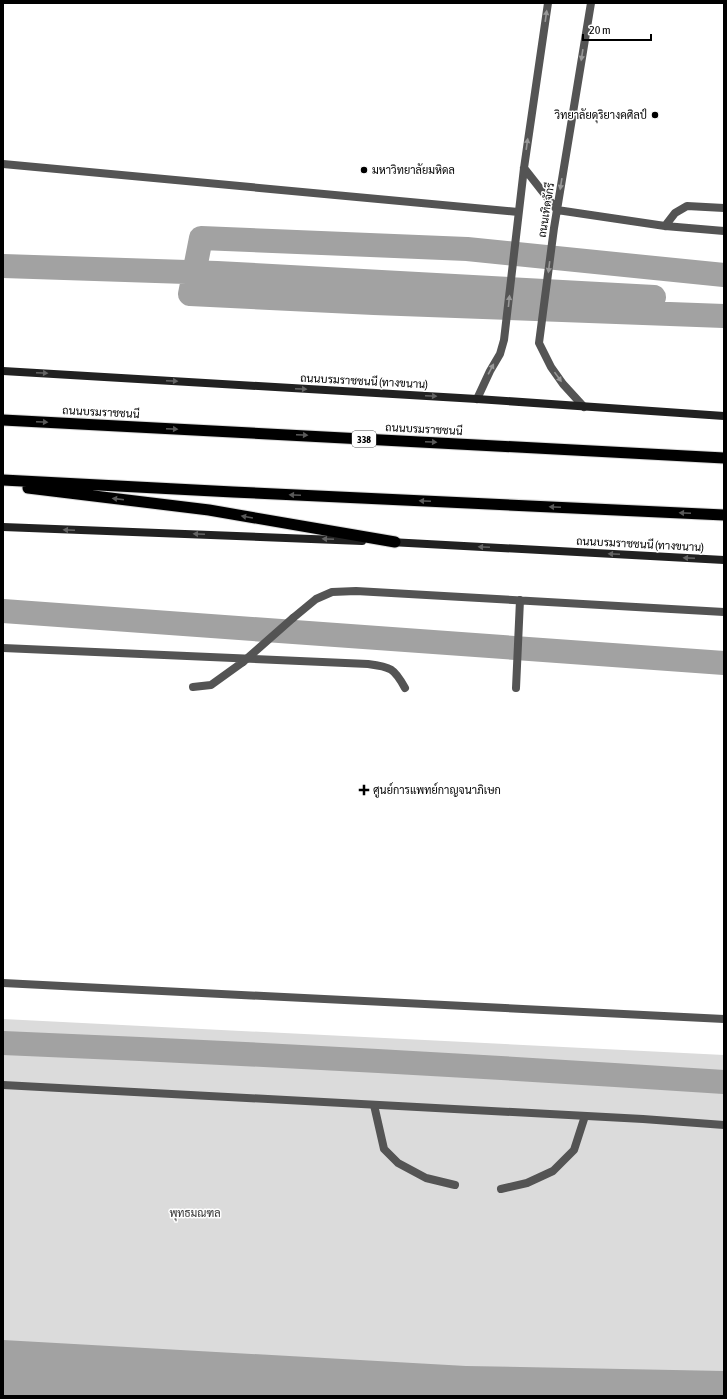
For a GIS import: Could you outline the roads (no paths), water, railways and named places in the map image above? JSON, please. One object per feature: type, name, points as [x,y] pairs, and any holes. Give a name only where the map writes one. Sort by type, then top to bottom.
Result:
[{"type":"highway","name":"ถนนบรมราชชนนี","points":[[3,420],[724,458]]},
{"type":"highway","points":[[3,480],[241,493],[724,515]]},
{"type":"highway","points":[[3,485],[209,510],[395,542]]},
{"type":"main road","name":"ถนนบรมราชชนนี (ทางขนาน)","points":[[3,371],[477,399],[724,416]]},
{"type":"main road","name":"ถนนบรมราชชนนี (ทางขนาน)","points":[[3,527],[395,542],[724,560]]},
{"type":"street","points":[[477,399],[500,354],[504,340],[518,212],[548,3]]},
{"type":"street","name":"ถนนเทิดจักรี","points":[[584,407],[563,384],[551,367],[539,343],[554,228],[591,3]]},
{"type":"street","points":[[3,164],[518,212]]},
{"type":"street","points":[[524,168],[557,210],[665,226],[724,231]]},
{"type":"street","points":[[665,226],[675,213],[687,206],[724,208]]},
{"type":"street","points":[[193,687],[211,685],[243,662],[316,598],[332,592],[356,591],[724,612]]},
{"type":"street","points":[[516,688],[520,600]]},
{"type":"street","points":[[3,648],[368,664],[384,666],[393,671],[397,674],[405,688]]},
{"type":"street","points":[[3,984],[724,1019]]},
{"type":"street","points":[[3,1085],[374,1104],[724,1125]]},
{"type":"street","points":[[374,1104],[384,1149],[398,1163],[426,1178],[455,1185]]},
{"type":"street","points":[[501,1189],[527,1183],[553,1171],[574,1150],[585,1116]]},
{"type":"waterway","points":[[724,275],[467,249],[201,238],[190,294],[374,303],[724,316]]},
{"type":"waterway","points":[[3,266],[217,273],[654,297]]},
{"type":"waterway","points":[[3,611],[724,663]]},
{"type":"waterway","points":[[3,1043],[364,1060],[724,1082]]},
{"type":"place","name":"วิทยาลัยดุริยางคศิลป์","points":[[655,115]]},
{"type":"place","name":"มหาวิทยาลัยมหิดล","points":[[364,170]]},
{"type":"place","name":"ศูนย์การแพทย์กาญจนาภิเษก","points":[[364,790]]},
{"type":"park label","name":"พุทธมณฑล","points":[[195,1213]]}]
